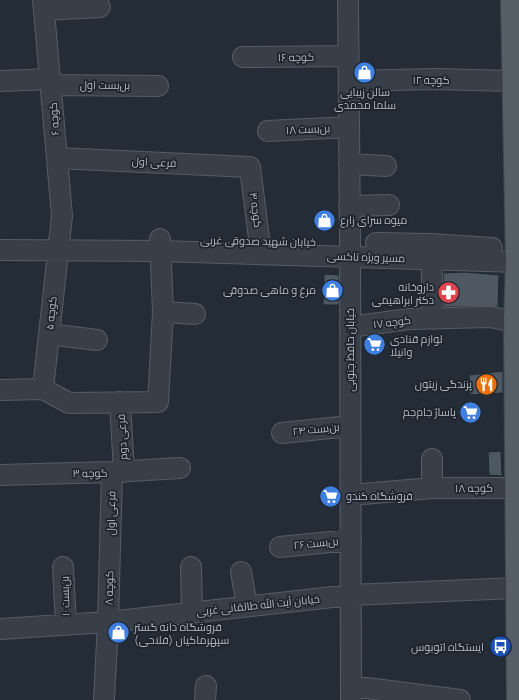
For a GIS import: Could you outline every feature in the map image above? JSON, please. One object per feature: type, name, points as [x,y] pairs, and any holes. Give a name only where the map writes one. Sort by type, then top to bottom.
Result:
[{"type":"main road","points":[[512,0],[512,81],[516,256],[515,322],[518,700]]},
{"type":"street","name":"خیابان حافظ جنوبی","points":[[348,0],[351,693]]},
{"type":"street","points":[[44,5],[100,6]]},
{"type":"street","name":"کوچه ۶","points":[[44,5],[62,216],[59,243]]},
{"type":"street","name":"کوچه ۱۶","points":[[243,57],[348,56]]},
{"type":"street","name":"کوچه ۱۲","points":[[349,81],[436,79],[512,81]]},
{"type":"street","name":"بن‌بست اول","points":[[0,81],[158,86]]},
{"type":"street","name":"بن‌بست ۱۸","points":[[268,131],[349,127]]},
{"type":"street","name":"فرعی اول","points":[[57,158],[250,167]]},
{"type":"street","points":[[349,164],[386,166]]},
{"type":"street","name":"کوچه ۴","points":[[250,167],[260,247]]},
{"type":"street","points":[[349,206],[389,205]]},
{"type":"street","points":[[0,238],[59,243]]},
{"type":"street","name":"مسیر ویژه تاکسی","points":[[0,250],[59,243],[431,251]]},
{"type":"street","name":"کوچه ۵","points":[[43,389],[59,243]]},
{"type":"street","points":[[0,390],[43,389],[69,403],[158,402],[162,312],[160,245]]},
{"type":"street","points":[[515,322],[491,317],[434,319],[431,251],[516,256]]},
{"type":"street","points":[[162,312],[195,314]]},
{"type":"street","name":"کوچه ۱۷","points":[[350,327],[409,319],[434,319]]},
{"type":"street","points":[[49,334],[97,340]]},
{"type":"street","name":"فرعی دوم","points":[[118,472],[120,402]]},
{"type":"street","name":"بن‌بست ۲۴","points":[[282,433],[350,426]]},
{"type":"street","points":[[432,459],[432,488]]},
{"type":"street","name":"کوچه ۳","points":[[0,475],[118,472],[180,468]]},
{"type":"street","name":"فرعی اول","points":[[110,553],[118,472]]},
{"type":"street","name":"کوچه ۱۸","points":[[351,495],[432,488],[516,488]]},
{"type":"street","name":"بن‌بست ۲۶","points":[[280,547],[351,540]]},
{"type":"street","name":"کوچه ۸","points":[[108,622],[110,553]]},
{"type":"street","name":"بن‌بست ۱۰","points":[[63,567],[66,625]]},
{"type":"street","points":[[191,567],[192,612]]},
{"type":"street","points":[[241,572],[247,606]]},
{"type":"street","name":"خیابان آیت الله طالقانی غربی","points":[[0,629],[108,622],[351,595],[517,588]]},
{"type":"street","points":[[104,700],[108,622]]},
{"type":"street","points":[[351,693],[438,696],[460,700]]},
{"type":"building","points":[[465,272],[499,275],[498,307],[444,307],[443,273]]},
{"type":"building","name":"مرغ و ماهی صدوقی","points":[[324,274],[339,275],[339,305],[323,305]]},
{"type":"building","name":"پزندگی زیتون","points":[[503,371],[503,393],[470,395],[469,375]]},
{"type":"building","points":[[501,451],[502,476],[489,475],[488,452]]},
{"type":"place","name":"سالن زیبایی سلما محمدی","points":[[365,72]]},
{"type":"place","name":"میوه سرای زارع","points":[[325,220]]},
{"type":"place","name":"مرغ و ماهی صدوقی","points":[[332,290]]},
{"type":"place","name":"داروخانه دکتر ابراهیمی","points":[[449,293]]},
{"type":"place","name":"لوازم قنادی وانیلا","points":[[375,345]]},
{"type":"place","name":"پزندگی زیتون","points":[[487,384]]},
{"type":"place","name":"پاساژ جام‌جم","points":[[471,412]]},
{"type":"place","name":"فروشگاه کندو","points":[[330,496]]},
{"type":"place","name":"فروشگاه دانه گستر سپهرماکیان (فلاحی)","points":[[118,633]]},
{"type":"place","name":"ایستگاه اتوبوس","points":[[500,647]]}]
